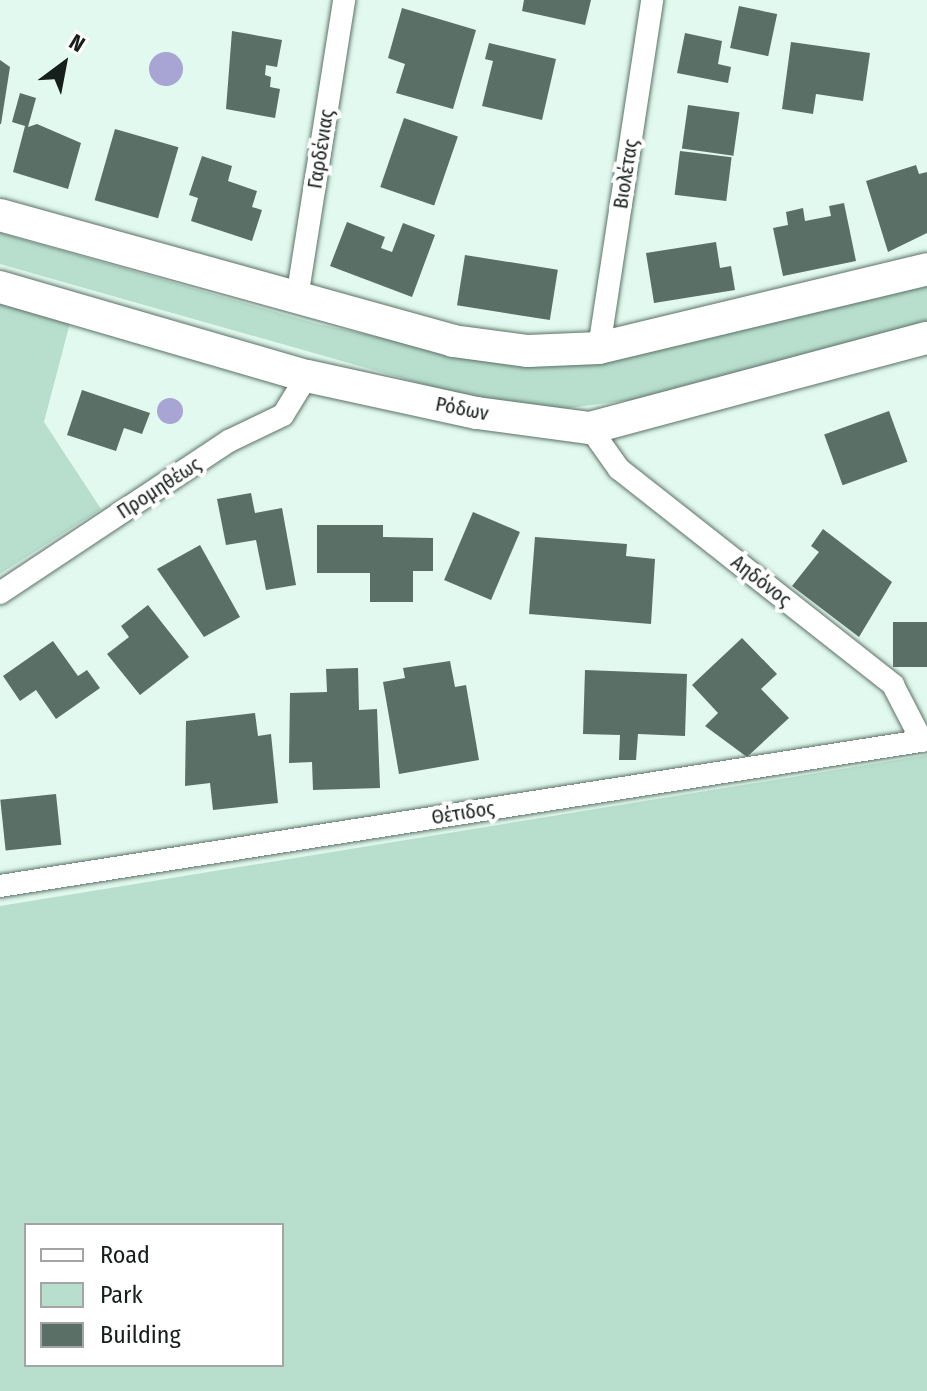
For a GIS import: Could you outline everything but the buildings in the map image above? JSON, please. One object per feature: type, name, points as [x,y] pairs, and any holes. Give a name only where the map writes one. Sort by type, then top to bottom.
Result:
[{"type":"street","name":"Γαρδένιας","points":[[297,298],[344,0]]},
{"type":"street","name":"Βιολέτας","points":[[599,348],[652,0]]},
{"type":"street","points":[[0,215],[453,341],[528,351],[599,348],[927,269]]},
{"type":"street","name":"Ρόδων","points":[[0,287],[307,376],[477,413],[590,428],[927,338]]},
{"type":"street","name":"Προμηθέως","points":[[0,593],[229,441],[283,415],[307,376]]},
{"type":"street","name":"Αηδόνος","points":[[590,428],[619,469],[893,685],[924,741]]},
{"type":"street","name":"Θέτιδος","points":[[0,886],[924,741]]},
{"type":"green space","points":[[0,233],[318,324],[485,360],[598,364],[927,283],[927,326],[662,396],[561,409],[472,398],[0,264]]},
{"type":"green space","points":[[0,300],[71,319],[44,422],[101,509],[0,574]]},
{"type":"green space","points":[[927,755],[927,1391],[0,1391],[0,906]]},
{"type":"shaded area","points":[[166,52],[178,57],[183,69],[178,81],[166,86],[154,81],[149,69],[154,57]]},
{"type":"shaded area","points":[[170,398],[179,402],[183,411],[179,420],[170,424],[161,420],[157,411],[161,402]]}]
